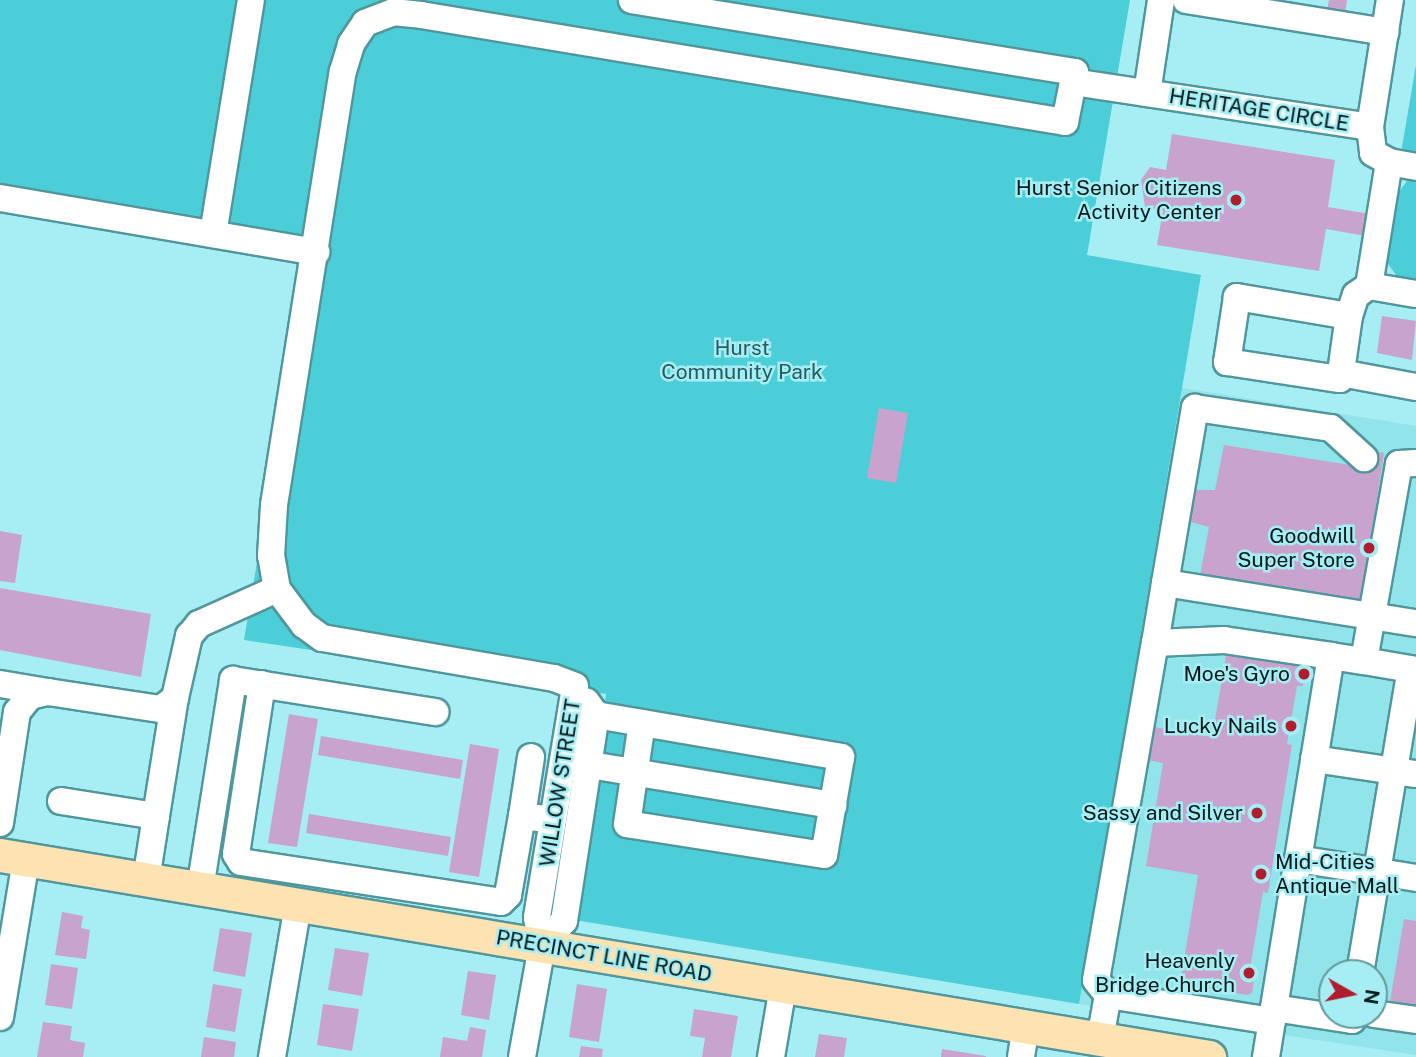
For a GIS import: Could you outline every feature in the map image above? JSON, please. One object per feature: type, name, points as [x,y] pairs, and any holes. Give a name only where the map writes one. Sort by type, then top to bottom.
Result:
[{"type":"main road","name":"PRECINCT LINE ROAD","points":[[13,857],[783,987],[1024,1042],[1100,1039],[1209,1057]]},
{"type":"street","points":[[213,234],[251,0]]},
{"type":"street","points":[[632,0],[1075,72],[1065,122],[447,10],[393,12],[365,23],[351,44],[343,71],[274,505],[271,556],[277,589],[304,625],[322,638],[554,678],[581,704],[642,723],[841,757],[824,855],[627,824],[642,723]]},
{"type":"street","name":"HERITAGE CIRCLE","points":[[1147,93],[1161,0]]},
{"type":"street","points":[[1186,0],[1385,32]]},
{"type":"street","name":"HERITAGE CIRCLE","points":[[1389,162],[1373,153],[1370,127],[1390,0]]},
{"type":"street","name":"HERITAGE CIRCLE","points":[[1073,82],[1370,127]]},
{"type":"street","points":[[1369,286],[1389,162],[1416,167]]},
{"type":"street","points":[[0,198],[316,251]]},
{"type":"street","points":[[1349,316],[1237,297],[1227,362],[1340,379],[1349,316],[1356,295],[1369,286],[1416,294]]},
{"type":"street","points":[[1341,373],[1416,387]]},
{"type":"street","points":[[1318,1018],[1108,995],[1096,980],[1195,408],[1331,428],[1390,462],[1364,661]]},
{"type":"street","points":[[1165,583],[1416,623]]},
{"type":"street","points":[[146,880],[175,698],[189,636],[199,624],[277,589]]},
{"type":"street","points":[[1155,643],[1224,640],[1413,669],[1405,772],[1376,872],[1362,959]]},
{"type":"street","points":[[1266,1057],[1331,656]]},
{"type":"street","points":[[200,889],[233,680],[435,712]]},
{"type":"street","points":[[0,684],[161,709],[175,698]]},
{"type":"street","points":[[262,684],[236,854],[241,862],[477,902],[501,902],[508,895],[531,757]]},
{"type":"street","points":[[0,823],[17,712],[30,696],[48,692]]},
{"type":"street","name":"WILLOW STREET","points":[[522,1057],[542,946],[537,917],[566,822],[581,704]]},
{"type":"street","points":[[1314,759],[1405,772]]},
{"type":"street","points":[[575,762],[832,805]]},
{"type":"street","points":[[219,767],[248,772]]},
{"type":"street","points":[[61,800],[156,816]]},
{"type":"street","points":[[522,816],[566,822]]},
{"type":"street","points":[[0,1017],[13,857]]},
{"type":"street","points":[[1298,859],[1416,878]]},
{"type":"street","points":[[272,1057],[298,905]]},
{"type":"street","points":[[771,1057],[783,987]]},
{"type":"street","points":[[1100,1039],[1108,995]]},
{"type":"street","points":[[1388,1016],[1416,1020]]},
{"type":"shaded area","points":[[1182,388],[1416,426],[1416,1055],[1079,1004]]},
{"type":"green space","name":"Hurst Community Park","points":[[0,0],[1130,0],[1087,255],[1201,275],[1079,1004],[575,920],[606,694],[244,640],[307,262],[0,211]]},
{"type":"green space","points":[[1416,65],[1416,156],[1401,153]]},
{"type":"green space","points":[[1416,178],[1416,283],[1398,278],[1386,261],[1397,194],[1407,181]]},
{"type":"building","points":[[1329,0],[1347,0],[1345,14],[1327,11]]},
{"type":"building","name":"Hurst Senior Citizens Activity Center","points":[[1172,134],[1335,160],[1328,207],[1370,214],[1366,236],[1326,229],[1319,271],[1157,245],[1163,210],[1145,207],[1141,180],[1150,167],[1166,170]]},
{"type":"building","points":[[1382,316],[1416,321],[1412,360],[1377,353]]},
{"type":"building","points":[[879,408],[908,413],[896,483],[867,478]]},
{"type":"building","points":[[1224,445],[1362,467],[1365,450],[1384,453],[1361,601],[1200,576],[1209,527],[1188,521],[1195,490],[1215,490]]},
{"type":"building","points":[[0,531],[22,535],[15,583],[0,581]]},
{"type":"building","points":[[0,588],[151,614],[141,677],[0,650]]},
{"type":"building","points":[[1227,650],[1306,663],[1303,686],[1297,686],[1287,744],[1292,745],[1268,893],[1263,892],[1248,980],[1254,981],[1252,993],[1247,995],[1180,984],[1198,875],[1146,866],[1163,763],[1142,759],[1148,726],[1212,737]]},
{"type":"building","points":[[289,714],[318,719],[297,847],[268,843]]},
{"type":"building","points":[[321,736],[463,760],[460,779],[318,755]]},
{"type":"building","points":[[470,744],[499,749],[479,877],[449,872]]},
{"type":"building","points":[[309,814],[451,837],[448,856],[306,833]]},
{"type":"building","points":[[62,912],[83,916],[81,928],[90,930],[86,959],[55,955]]},
{"type":"building","points":[[1404,919],[1416,921],[1416,1005],[1390,1001]]},
{"type":"building","points":[[220,928],[252,933],[245,977],[213,971]]},
{"type":"building","points":[[335,948],[369,953],[362,996],[328,990]]},
{"type":"building","points":[[51,964],[78,968],[72,1009],[45,1005]]},
{"type":"building","points":[[468,971],[496,975],[489,1020],[461,1015]]},
{"type":"building","points":[[213,984],[242,989],[235,1032],[206,1027]]},
{"type":"building","points":[[577,984],[607,989],[599,1042],[569,1037]]},
{"type":"building","points":[[323,1004],[359,1009],[352,1051],[317,1045]]},
{"type":"building","points":[[694,1009],[738,1016],[731,1057],[702,1057],[705,1038],[690,1036]]},
{"type":"building","points":[[43,1022],[72,1026],[70,1040],[85,1043],[83,1057],[37,1057]]},
{"type":"building","points":[[470,1027],[486,1030],[482,1057],[440,1057],[443,1037],[467,1041]]},
{"type":"building","points":[[819,1034],[847,1038],[844,1057],[815,1057]]},
{"type":"building","points":[[204,1037],[236,1042],[234,1057],[201,1057]]},
{"type":"building","points":[[581,1046],[603,1049],[602,1057],[579,1057]]},
{"type":"building","points":[[942,1049],[986,1056],[986,1057],[941,1057]]},
{"type":"place","name":"Hurst Senior Citizens Activity Center","points":[[1236,200]]},
{"type":"place","name":"Goodwill Super Store","points":[[1369,548]]},
{"type":"place","name":"Moe's Gyro","points":[[1304,674]]},
{"type":"place","name":"Lucky Nails","points":[[1291,726]]},
{"type":"place","name":"Sassy and Silver","points":[[1257,813]]},
{"type":"place","name":"Mid-Cities Antique Mall","points":[[1261,874]]},
{"type":"place","name":"Heavenly Bridge Church","points":[[1249,973]]}]
